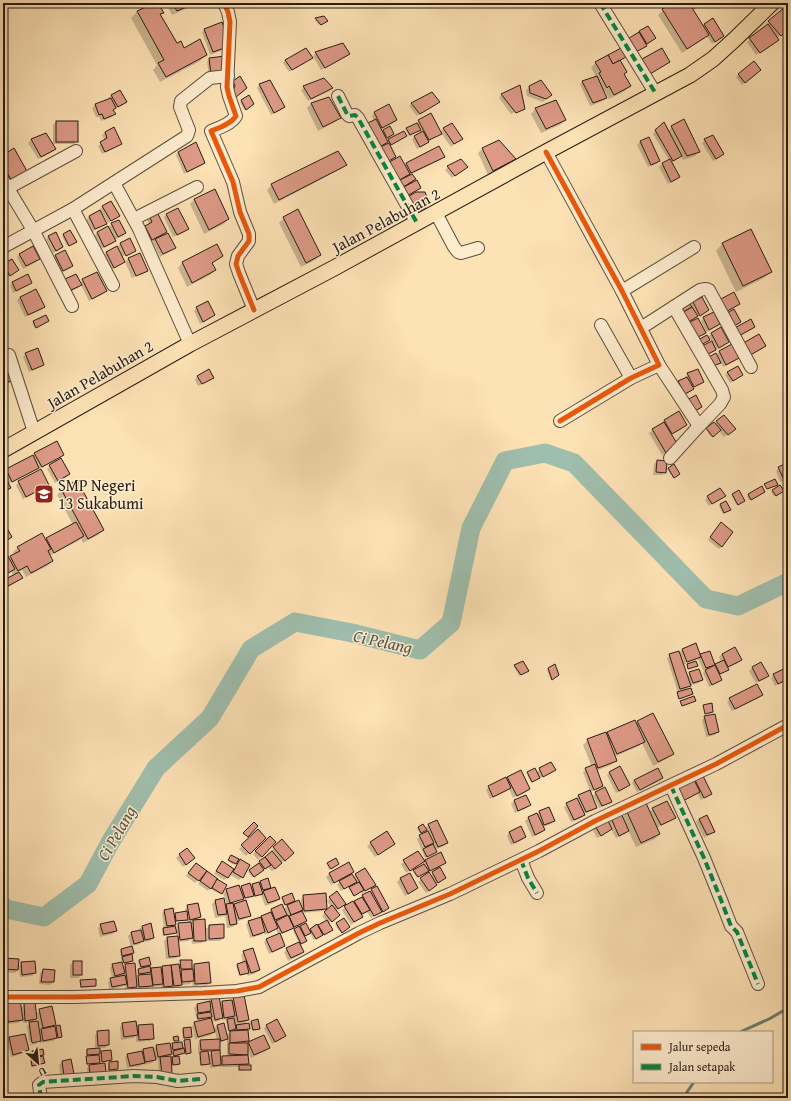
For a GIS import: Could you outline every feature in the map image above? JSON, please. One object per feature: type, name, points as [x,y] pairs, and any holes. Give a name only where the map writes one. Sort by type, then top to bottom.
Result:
[{"type":"main road","name":"Jalan Pelabuhan 2","points":[[3,450],[190,344],[417,224],[546,152],[690,75],[713,59],[772,3]]},
{"type":"street","points":[[224,3],[230,22],[227,87],[236,116],[230,123],[211,131],[233,182],[240,212],[248,234],[249,241],[238,256],[236,264],[254,310]]},
{"type":"street","points":[[600,3],[656,94]]},
{"type":"street","points":[[3,247],[73,209],[187,136],[189,130],[180,107],[181,102],[210,78],[228,76]]},
{"type":"street","points":[[338,96],[347,114],[349,116],[355,115],[358,118],[417,224]]},
{"type":"street","points":[[72,306],[33,230],[6,184],[76,151]]},
{"type":"street","points":[[546,152],[622,291],[659,365],[699,426]]},
{"type":"street","points":[[114,184],[134,219],[190,344]]},
{"type":"street","points":[[134,219],[197,187]]},
{"type":"street","points":[[73,209],[113,285]]},
{"type":"street","points":[[436,213],[458,252],[462,253],[478,248]]},
{"type":"street","points":[[622,291],[694,247]]},
{"type":"street","points":[[641,328],[700,290],[705,288],[708,289],[751,367]]},
{"type":"street","points":[[670,458],[720,404],[723,400],[724,393],[674,307]]},
{"type":"street","points":[[601,325],[631,378]]},
{"type":"street","points":[[8,355],[34,432]]},
{"type":"street","points":[[560,422],[631,378],[659,365]]},
{"type":"street","points":[[3,997],[74,997],[203,993],[237,991],[255,988],[268,983],[359,933],[450,894],[521,860],[595,821],[671,786],[788,726]]},
{"type":"street","points":[[671,786],[731,926],[737,932],[758,984]]},
{"type":"street","points":[[521,860],[528,878],[537,893]]},
{"type":"street","points":[[41,1098],[40,1085],[43,1082],[134,1076],[157,1077],[178,1081],[200,1079]]},
{"type":"building","points":[[158,3],[164,13],[160,14],[177,43],[181,41],[184,48],[200,39],[207,55],[166,77],[158,63],[164,60],[137,11]]},
{"type":"building","points":[[172,3],[195,3],[177,11]]},
{"type":"building","points":[[672,3],[689,3],[709,35],[687,49],[662,9]]},
{"type":"building","points":[[692,3],[702,3],[703,4],[695,8]]},
{"type":"building","points":[[785,7],[788,11],[788,30],[781,36],[768,21]]},
{"type":"building","points":[[324,16],[328,21],[321,25],[315,18]]},
{"type":"building","points":[[713,18],[724,36],[715,42],[704,24]]},
{"type":"building","points":[[222,22],[230,46],[213,52],[204,29]]},
{"type":"building","points":[[768,24],[779,40],[760,53],[749,38]]},
{"type":"building","points":[[648,26],[656,38],[647,44],[639,31]]},
{"type":"building","points":[[639,32],[647,46],[634,53],[626,40]]},
{"type":"building","points":[[343,43],[350,54],[325,68],[315,52]]},
{"type":"building","points":[[623,47],[628,56],[613,64],[608,55]]},
{"type":"building","points":[[306,48],[313,58],[292,70],[285,60]]},
{"type":"building","points":[[662,48],[670,62],[650,74],[642,59]]},
{"type":"building","points":[[608,55],[613,64],[620,60],[627,72],[624,74],[631,86],[614,95],[609,86],[607,88],[599,73],[601,72],[595,62]]},
{"type":"building","points":[[225,56],[227,73],[211,74],[209,58]]},
{"type":"building","points":[[754,61],[761,70],[745,83],[738,74]]},
{"type":"building","points":[[240,76],[247,88],[236,97],[232,92],[235,86],[233,81]]},
{"type":"building","points":[[597,76],[607,98],[593,103],[582,81]]},
{"type":"building","points":[[324,78],[333,88],[311,99],[303,86]]},
{"type":"building","points":[[270,80],[285,107],[274,113],[259,84]]},
{"type":"building","points":[[541,80],[552,95],[546,99],[530,93],[529,86]]},
{"type":"building","points":[[520,85],[525,109],[516,113],[501,94]]},
{"type":"building","points":[[120,90],[127,102],[118,107],[111,95]]},
{"type":"building","points":[[432,92],[440,102],[420,114],[411,103]]},
{"type":"building","points":[[249,95],[254,104],[246,110],[241,100]]},
{"type":"building","points":[[329,97],[341,118],[323,127],[311,103]]},
{"type":"building","points":[[111,98],[116,108],[113,110],[116,114],[104,119],[102,114],[99,115],[95,104]]},
{"type":"building","points":[[556,100],[566,120],[546,129],[535,108]]},
{"type":"building","points":[[389,104],[397,120],[382,128],[374,112]]},
{"type":"building","points":[[431,113],[442,134],[429,140],[418,120]]},
{"type":"building","points":[[376,119],[388,142],[378,148],[366,124]]},
{"type":"building","points":[[684,119],[700,152],[687,156],[671,126]]},
{"type":"building","points":[[56,121],[78,121],[78,142],[56,142]]},
{"type":"building","points":[[664,122],[682,156],[673,161],[655,130]]},
{"type":"building","points":[[417,123],[421,130],[410,135],[406,128]]},
{"type":"building","points":[[452,123],[463,139],[454,144],[443,128]]},
{"type":"building","points":[[390,126],[394,134],[387,138],[383,130]]},
{"type":"building","points":[[114,127],[122,144],[105,152],[100,142],[107,138],[105,132]]},
{"type":"building","points":[[404,131],[407,136],[391,145],[388,139]]},
{"type":"building","points":[[423,131],[429,142],[420,147],[414,136]]},
{"type":"building","points":[[46,133],[56,149],[41,157],[31,139]]},
{"type":"building","points":[[713,135],[724,154],[716,159],[704,139]]},
{"type":"building","points":[[649,137],[660,161],[651,165],[640,141]]},
{"type":"building","points":[[499,140],[516,159],[493,171],[482,148]]},
{"type":"building","points":[[196,142],[205,163],[187,172],[178,152]]},
{"type":"building","points":[[389,143],[396,157],[385,163],[378,148]]},
{"type":"building","points":[[439,146],[445,157],[411,173],[406,163]]},
{"type":"building","points":[[14,148],[28,173],[12,181],[3,166],[3,155]]},
{"type":"building","points":[[338,151],[347,165],[279,200],[271,184]]},
{"type":"building","points":[[400,156],[410,174],[396,182],[386,164]]},
{"type":"building","points":[[461,159],[468,167],[455,176],[447,166]]},
{"type":"building","points":[[670,159],[680,177],[671,182],[662,163]]},
{"type":"building","points":[[412,174],[416,179],[400,189],[396,182]]},
{"type":"building","points":[[417,180],[421,188],[405,197],[400,189]]},
{"type":"building","points":[[215,189],[229,219],[209,230],[194,199]]},
{"type":"building","points":[[416,192],[425,192],[427,197],[425,210],[409,209],[404,199]]},
{"type":"building","points":[[111,201],[120,216],[111,221],[102,206]]},
{"type":"building","points":[[178,208],[189,229],[177,235],[166,214]]},
{"type":"building","points":[[298,209],[321,255],[306,263],[283,217]]},
{"type":"building","points":[[100,210],[107,224],[95,229],[89,216]]},
{"type":"building","points":[[157,212],[167,232],[152,240],[145,226],[152,222],[149,216]]},
{"type":"building","points":[[119,220],[126,233],[118,237],[111,223]]},
{"type":"building","points":[[108,226],[116,241],[104,247],[97,232]]},
{"type":"building","points":[[751,229],[772,272],[743,286],[722,243]]},
{"type":"building","points":[[70,230],[77,242],[69,246],[63,234]]},
{"type":"building","points":[[56,232],[63,247],[56,251],[48,236]]},
{"type":"building","points":[[168,233],[176,248],[163,254],[155,239]]},
{"type":"building","points":[[130,238],[136,251],[126,256],[120,243]]},
{"type":"building","points":[[217,244],[223,256],[212,263],[216,270],[192,283],[182,262]]},
{"type":"building","points":[[33,246],[40,259],[26,266],[19,254]]},
{"type":"building","points":[[117,246],[125,262],[114,268],[106,252]]},
{"type":"building","points":[[65,250],[73,266],[63,271],[55,255]]},
{"type":"building","points":[[140,253],[148,271],[136,276],[128,258]]},
{"type":"building","points":[[12,259],[19,270],[10,276],[3,264]]},
{"type":"building","points":[[97,272],[107,291],[92,299],[82,279]]},
{"type":"building","points":[[28,274],[32,283],[16,291],[12,282]]},
{"type":"building","points":[[76,274],[82,285],[71,290],[65,279]]},
{"type":"building","points":[[36,289],[45,307],[28,315],[20,297]]},
{"type":"building","points":[[734,292],[740,304],[724,313],[717,301]]},
{"type":"building","points":[[702,297],[709,310],[700,316],[693,302]]},
{"type":"building","points":[[208,301],[215,315],[203,322],[196,307]]},
{"type":"building","points":[[689,302],[692,307],[683,312],[680,307]]},
{"type":"building","points":[[692,307],[698,316],[687,323],[682,313]]},
{"type":"building","points":[[734,309],[741,322],[732,327],[726,314]]},
{"type":"building","points":[[714,312],[720,324],[709,330],[703,317]]},
{"type":"building","points":[[46,315],[49,321],[36,328],[33,321]]},
{"type":"building","points":[[698,318],[706,333],[696,338],[688,323]]},
{"type":"building","points":[[751,319],[755,327],[737,337],[733,329]]},
{"type":"building","points":[[721,327],[729,342],[719,348],[711,333]]},
{"type":"building","points":[[759,334],[766,346],[747,357],[740,345]]},
{"type":"building","points":[[707,335],[710,340],[699,346],[696,341]]},
{"type":"building","points":[[712,341],[716,350],[706,355],[702,346]]},
{"type":"building","points":[[732,344],[739,358],[726,365],[719,351]]},
{"type":"building","points":[[38,348],[44,365],[32,370],[25,353]]},
{"type":"building","points":[[716,353],[721,363],[713,366],[709,357]]},
{"type":"building","points":[[6,361],[15,379],[4,384],[3,363]]},
{"type":"building","points":[[738,366],[743,375],[733,381],[727,372]]},
{"type":"building","points":[[209,369],[214,378],[202,384],[197,376]]},
{"type":"building","points":[[698,369],[704,382],[694,387],[687,373]]},
{"type":"building","points":[[687,377],[694,389],[685,394],[678,381]]},
{"type":"building","points":[[696,395],[702,407],[693,412],[687,400]]},
{"type":"building","points":[[679,411],[687,425],[672,434],[664,420]]},
{"type":"building","points":[[724,415],[736,429],[728,435],[716,421]]},
{"type":"building","points":[[664,422],[678,445],[666,453],[652,429]]},
{"type":"building","points":[[714,422],[721,430],[713,437],[706,428]]},
{"type":"building","points":[[57,441],[64,455],[42,467],[34,453]]},
{"type":"building","points":[[33,455],[39,468],[12,482],[6,469]]},
{"type":"building","points":[[61,458],[70,474],[58,481],[49,465]]},
{"type":"building","points":[[657,460],[667,461],[666,473],[656,472]]},
{"type":"building","points":[[787,463],[788,478],[784,480],[778,467]]},
{"type":"building","points":[[674,464],[680,474],[674,478],[668,468]]},
{"type":"building","points":[[41,469],[49,485],[26,497],[18,481]]},
{"type":"building","points":[[3,473],[11,488],[3,492]]},
{"type":"building","points":[[775,479],[778,485],[767,489],[764,484]]},
{"type":"building","points":[[77,480],[104,530],[88,539],[61,489]]},
{"type":"building","points":[[780,485],[784,491],[776,496],[772,490]]},
{"type":"building","points":[[762,486],[765,492],[751,500],[748,494]]},
{"type":"building","points":[[720,488],[726,496],[712,504],[707,496]]},
{"type":"building","points":[[739,490],[745,501],[738,505],[732,494]]},
{"type":"building","points":[[726,501],[731,510],[724,513],[720,504]]},
{"type":"building","points":[[3,521],[12,537],[3,543]]},
{"type":"building","points":[[76,522],[84,536],[54,553],[46,538]]},
{"type":"building","points":[[721,522],[733,532],[722,547],[710,537]]},
{"type":"building","points":[[42,533],[51,549],[48,551],[53,561],[31,573],[27,566],[18,571],[10,556],[20,551],[17,547]]},
{"type":"building","points":[[3,547],[15,569],[3,576]]},
{"type":"building","points":[[19,572],[23,578],[8,586],[4,580]]},
{"type":"building","points":[[696,643],[701,657],[687,662],[682,649]]},
{"type":"building","points":[[735,647],[742,660],[728,667],[722,654]]},
{"type":"building","points":[[679,651],[691,686],[680,689],[669,654]]},
{"type":"building","points":[[710,651],[715,665],[706,668],[700,654]]},
{"type":"building","points":[[724,660],[729,670],[720,674],[715,664]]},
{"type":"building","points":[[523,661],[529,671],[521,675],[514,665]]},
{"type":"building","points":[[696,661],[698,666],[688,669],[687,664]]},
{"type":"building","points":[[761,662],[769,676],[759,681],[752,667]]},
{"type":"building","points":[[555,664],[559,675],[552,680],[548,668]]},
{"type":"building","points":[[715,665],[722,680],[712,685],[705,670]]},
{"type":"building","points":[[788,667],[788,679],[778,684],[773,674]]},
{"type":"building","points":[[699,669],[703,680],[693,683],[689,672]]},
{"type":"building","points":[[757,684],[763,695],[735,709],[729,698]]},
{"type":"building","points":[[691,688],[693,694],[679,699],[677,692]]},
{"type":"building","points":[[694,696],[696,701],[682,706],[680,701]]},
{"type":"building","points":[[712,703],[713,712],[705,714],[703,705]]},
{"type":"building","points":[[653,713],[674,754],[658,762],[637,721]]},
{"type":"building","points":[[715,714],[719,732],[709,735],[704,716]]},
{"type":"building","points":[[635,720],[645,742],[617,754],[607,732]]},
{"type":"building","points":[[606,732],[617,761],[598,768],[587,739]]},
{"type":"building","points":[[551,762],[556,770],[543,777],[539,768]]},
{"type":"building","points":[[595,764],[603,786],[594,790],[585,768]]},
{"type":"building","points":[[620,766],[630,785],[619,791],[609,772]]},
{"type":"building","points":[[535,768],[540,778],[532,782],[527,772]]},
{"type":"building","points":[[658,768],[663,778],[640,790],[634,780]]},
{"type":"building","points":[[521,770],[530,789],[517,796],[507,777]]},
{"type":"building","points":[[702,774],[712,794],[704,798],[694,778]]},
{"type":"building","points":[[506,777],[511,788],[493,797],[488,786]]},
{"type":"building","points":[[694,780],[700,792],[683,801],[677,789]]},
{"type":"building","points":[[605,787],[612,802],[602,806],[595,792]]},
{"type":"building","points":[[590,790],[597,808],[586,812],[578,795]]},
{"type":"building","points":[[526,795],[531,805],[518,811],[514,800]]},
{"type":"building","points":[[577,798],[585,815],[574,820],[566,803]]},
{"type":"building","points":[[667,801],[676,818],[661,825],[652,808]]},
{"type":"building","points":[[646,803],[660,834],[641,843],[627,812]]},
{"type":"building","points":[[549,807],[555,821],[544,825],[539,811]]},
{"type":"building","points":[[620,811],[629,831],[619,836],[610,816]]},
{"type":"building","points":[[537,813],[545,830],[535,835],[528,817]]},
{"type":"building","points":[[707,815],[715,832],[707,835],[699,819]]},
{"type":"building","points":[[606,817],[612,829],[601,836],[594,824]]},
{"type":"building","points":[[437,820],[448,843],[438,847],[428,824]]},
{"type":"building","points":[[254,822],[258,826],[248,837],[243,833]]},
{"type":"building","points":[[423,824],[427,830],[421,833],[418,827]]},
{"type":"building","points":[[521,826],[526,837],[514,843],[509,832]]},
{"type":"building","points":[[258,829],[266,838],[250,854],[241,845]]},
{"type":"building","points":[[387,831],[395,844],[378,855],[370,842]]},
{"type":"building","points":[[428,831],[434,843],[425,847],[419,835]]},
{"type":"building","points":[[270,836],[276,842],[262,857],[255,851]]},
{"type":"building","points":[[282,839],[294,853],[285,861],[273,847]]},
{"type":"building","points":[[433,844],[437,852],[427,857],[423,849]]},
{"type":"building","points":[[187,848],[195,858],[186,865],[179,854]]},
{"type":"building","points":[[272,851],[282,863],[275,869],[265,857]]},
{"type":"building","points":[[418,851],[425,861],[410,871],[403,860]]},
{"type":"building","points":[[441,852],[446,863],[430,871],[425,860]]},
{"type":"building","points":[[231,855],[239,859],[236,864],[228,860]]},
{"type":"building","points":[[265,857],[271,865],[265,869],[259,861]]},
{"type":"building","points":[[336,858],[339,864],[331,869],[327,863]]},
{"type":"building","points":[[240,859],[250,865],[243,878],[233,872]]},
{"type":"building","points":[[222,861],[234,869],[228,878],[216,871]]},
{"type":"building","points":[[349,862],[354,872],[334,883],[329,873]]},
{"type":"building","points":[[196,863],[207,871],[199,881],[188,873]]},
{"type":"building","points":[[259,863],[264,870],[254,877],[249,870]]},
{"type":"building","points":[[424,864],[429,871],[418,877],[413,870]]},
{"type":"building","points":[[440,867],[446,878],[438,883],[432,872]]},
{"type":"building","points":[[365,868],[376,885],[365,891],[355,874]]},
{"type":"building","points":[[207,871],[218,879],[211,889],[200,881]]},
{"type":"building","points":[[429,872],[437,885],[429,891],[420,878]]},
{"type":"building","points":[[410,873],[418,888],[408,894],[400,878]]},
{"type":"building","points":[[352,874],[357,882],[344,889],[339,881]]},
{"type":"building","points":[[268,878],[271,888],[263,890],[260,881]]},
{"type":"building","points":[[217,879],[227,885],[222,894],[212,888]]},
{"type":"building","points":[[259,882],[263,894],[255,896],[252,884]]},
{"type":"building","points":[[359,882],[364,890],[354,896],[349,887]]},
{"type":"building","points":[[250,883],[254,896],[245,898],[241,886]]},
{"type":"building","points":[[239,885],[244,899],[230,903],[226,889]]},
{"type":"building","points":[[377,886],[389,908],[383,912],[371,889]]},
{"type":"building","points":[[275,887],[280,899],[268,903],[263,891]]},
{"type":"building","points":[[337,891],[346,904],[338,909],[329,897]]},
{"type":"building","points":[[370,891],[382,912],[374,916],[362,895]]},
{"type":"building","points":[[292,893],[295,901],[285,905],[282,897]]},
{"type":"building","points":[[326,893],[327,909],[304,911],[303,895]]},
{"type":"building","points":[[362,897],[370,910],[362,914],[354,901]]},
{"type":"building","points":[[224,898],[227,914],[218,915],[215,900]]},
{"type":"building","points":[[246,900],[251,916],[239,919],[234,904]]},
{"type":"building","points":[[299,900],[303,910],[291,915],[287,905]]},
{"type":"building","points":[[353,901],[363,917],[354,922],[344,906]]},
{"type":"building","points":[[198,903],[201,917],[190,920],[187,905]]},
{"type":"building","points":[[233,903],[237,924],[230,925],[226,904]]},
{"type":"building","points":[[282,904],[287,915],[275,920],[271,909]]},
{"type":"building","points":[[332,905],[340,915],[332,922],[324,912]]},
{"type":"building","points":[[173,908],[176,925],[167,926],[164,910]]},
{"type":"building","points":[[187,911],[188,920],[176,921],[175,913]]},
{"type":"building","points":[[302,911],[307,921],[294,927],[289,916]]},
{"type":"building","points":[[271,912],[278,928],[268,933],[261,916]]},
{"type":"building","points":[[288,915],[294,928],[282,933],[276,921]]},
{"type":"building","points":[[261,917],[265,932],[253,936],[248,921]]},
{"type":"building","points":[[344,918],[350,927],[342,933],[336,923]]},
{"type":"building","points":[[205,919],[206,941],[194,941],[193,920]]},
{"type":"building","points":[[327,920],[333,930],[324,935],[318,925]]},
{"type":"building","points":[[114,921],[117,931],[103,934],[100,924]]},
{"type":"building","points":[[191,922],[193,938],[180,940],[178,923]]},
{"type":"building","points":[[151,923],[154,938],[145,940],[142,926]]},
{"type":"building","points":[[306,923],[311,933],[305,936],[300,926]]},
{"type":"building","points":[[224,924],[224,938],[209,939],[209,925]]},
{"type":"building","points":[[317,924],[323,935],[316,939],[310,929]]},
{"type":"building","points":[[175,926],[177,933],[164,935],[163,928]]},
{"type":"building","points":[[299,926],[307,941],[301,944],[294,929]]},
{"type":"building","points":[[141,930],[144,941],[134,944],[131,932]]},
{"type":"building","points":[[280,933],[285,946],[272,952],[266,939]]},
{"type":"building","points":[[178,936],[180,956],[169,957],[167,937]]},
{"type":"building","points":[[299,942],[304,952],[291,958],[286,948]]},
{"type":"building","points":[[132,946],[134,953],[122,956],[121,949]]},
{"type":"building","points":[[253,948],[260,970],[251,973],[243,951]]},
{"type":"building","points":[[132,954],[133,961],[124,963],[122,957]]},
{"type":"building","points":[[149,957],[151,965],[141,967],[139,960]]},
{"type":"building","points":[[3,958],[19,959],[18,970],[3,969]]},
{"type":"building","points":[[180,960],[192,960],[192,969],[181,969]]},
{"type":"building","points":[[35,961],[36,973],[22,975],[21,962]]},
{"type":"building","points":[[73,961],[82,961],[82,975],[73,975]]},
{"type":"building","points":[[246,961],[249,973],[240,975],[237,964]]},
{"type":"building","points":[[122,962],[125,973],[115,976],[112,964]]},
{"type":"building","points":[[209,962],[211,983],[195,984],[194,964]]},
{"type":"building","points":[[135,963],[137,987],[128,988],[125,964]]},
{"type":"building","points":[[179,964],[182,985],[174,986],[171,965]]},
{"type":"building","points":[[171,965],[173,986],[164,987],[162,966]]},
{"type":"building","points":[[150,966],[151,972],[139,974],[138,969]]},
{"type":"building","points":[[161,967],[163,984],[153,985],[151,968]]},
{"type":"building","points":[[43,969],[55,970],[54,982],[41,982]]},
{"type":"building","points":[[193,969],[194,981],[182,982],[181,970]]},
{"type":"building","points":[[151,974],[153,986],[139,987],[138,975]]},
{"type":"building","points":[[125,975],[127,984],[112,987],[110,978]]},
{"type":"building","points":[[96,979],[96,986],[81,987],[80,980]]},
{"type":"building","points":[[244,995],[249,1020],[238,1022],[233,997]]},
{"type":"building","points":[[219,996],[223,1018],[215,1020],[211,998]]},
{"type":"building","points":[[20,999],[23,1020],[8,1022],[6,1002]]},
{"type":"building","points":[[232,1000],[235,1016],[224,1018],[222,1001]]},
{"type":"building","points":[[210,1001],[211,1011],[198,1013],[197,1004]]},
{"type":"building","points":[[35,1002],[37,1019],[25,1021],[24,1003]]},
{"type":"building","points":[[52,1006],[56,1025],[43,1028],[39,1009]]},
{"type":"building","points":[[211,1012],[212,1017],[198,1019],[197,1014]]},
{"type":"building","points":[[211,1018],[215,1032],[198,1037],[194,1022]]},
{"type":"building","points":[[234,1018],[236,1029],[229,1031],[227,1019]]},
{"type":"building","points":[[258,1019],[260,1029],[253,1030],[251,1021]]},
{"type":"building","points":[[277,1019],[286,1036],[275,1042],[266,1025]]},
{"type":"building","points":[[38,1021],[41,1041],[32,1043],[29,1022]]},
{"type":"building","points":[[136,1021],[138,1035],[124,1037],[122,1023]]},
{"type":"building","points":[[224,1023],[228,1039],[221,1041],[217,1025]]},
{"type":"building","points":[[249,1023],[250,1029],[237,1030],[236,1025]]},
{"type":"building","points":[[153,1024],[154,1039],[139,1040],[138,1025]]},
{"type":"building","points":[[60,1025],[62,1037],[58,1038],[56,1026]]},
{"type":"building","points":[[55,1026],[57,1038],[43,1041],[41,1029]]},
{"type":"building","points":[[191,1027],[192,1037],[184,1038],[183,1028]]},
{"type":"building","points":[[109,1030],[109,1045],[98,1046],[97,1031]]},
{"type":"building","points":[[248,1030],[249,1041],[230,1043],[230,1031]]},
{"type":"building","points":[[25,1034],[29,1050],[13,1055],[9,1037]]},
{"type":"building","points":[[264,1035],[270,1048],[254,1055],[248,1042]]},
{"type":"building","points":[[178,1036],[179,1041],[174,1041],[173,1037]]},
{"type":"building","points":[[190,1039],[191,1053],[186,1054],[184,1040]]},
{"type":"building","points":[[220,1039],[220,1050],[201,1050],[200,1040]]},
{"type":"building","points":[[182,1042],[183,1048],[173,1050],[172,1043]]},
{"type":"building","points":[[170,1043],[172,1054],[158,1057],[156,1045]]},
{"type":"building","points":[[229,1043],[248,1043],[248,1055],[229,1054]]},
{"type":"building","points":[[153,1047],[156,1060],[145,1062],[143,1049]]},
{"type":"building","points":[[100,1048],[100,1054],[87,1055],[87,1049]]},
{"type":"building","points":[[184,1048],[185,1053],[174,1056],[173,1051]]},
{"type":"building","points":[[43,1049],[44,1055],[33,1057],[32,1051]]},
{"type":"building","points":[[111,1050],[112,1060],[102,1062],[101,1051]]},
{"type":"building","points":[[220,1050],[221,1065],[213,1066],[211,1051]]},
{"type":"building","points":[[142,1051],[145,1063],[130,1066],[127,1054]]},
{"type":"building","points":[[208,1051],[210,1064],[201,1065],[200,1052]]},
{"type":"building","points":[[99,1055],[100,1063],[87,1064],[86,1056]]},
{"type":"building","points":[[248,1055],[249,1064],[222,1065],[222,1056]]},
{"type":"building","points":[[43,1056],[45,1063],[32,1066],[31,1059]]},
{"type":"building","points":[[171,1056],[172,1074],[162,1075],[160,1057]]},
{"type":"building","points":[[179,1056],[180,1064],[173,1065],[172,1057]]},
{"type":"building","points":[[71,1059],[74,1074],[64,1076],[62,1061]]},
{"type":"building","points":[[118,1061],[118,1069],[109,1070],[109,1062]]},
{"type":"building","points":[[105,1063],[106,1073],[90,1074],[89,1065]]},
{"type":"building","points":[[239,1065],[251,1065],[251,1070],[239,1070]]},
{"type":"waterway","name":"Ci Pelang","points":[[3,906],[6,909],[44,917],[88,884],[111,841],[156,768],[210,718],[251,649],[295,622],[352,633],[420,650],[451,623],[471,528],[505,461],[545,453],[574,463],[706,599],[738,606],[788,582]]},
{"type":"waterway","points":[[742,1031],[769,1019],[788,1008]]},
{"type":"waterway","points":[[686,1098],[687,1092],[693,1083]]},
{"type":"marked path","points":[[600,3],[656,94]]},
{"type":"marked path","points":[[338,96],[347,114],[349,116],[355,115],[358,118],[417,223]]},
{"type":"marked path","points":[[671,786],[704,858],[731,926],[737,932],[758,984]]},
{"type":"marked path","points":[[521,860],[528,878],[537,893]]},
{"type":"marked path","points":[[41,1098],[39,1085],[43,1082],[134,1076],[157,1077],[178,1081],[200,1079]]},
{"type":"cycle path","points":[[224,3],[230,22],[227,87],[236,116],[228,123],[211,131],[233,182],[240,212],[249,234],[249,241],[238,256],[236,264],[254,310]]},
{"type":"cycle path","points":[[546,152],[622,291],[659,365],[631,378],[560,421]]},
{"type":"cycle path","points":[[3,997],[74,997],[203,993],[237,991],[259,987],[359,933],[450,894],[539,851],[595,821],[716,764],[788,725]]},
{"type":"place","name":"SMP Negeri 13 Sukabumi","points":[[44,494]]}]
